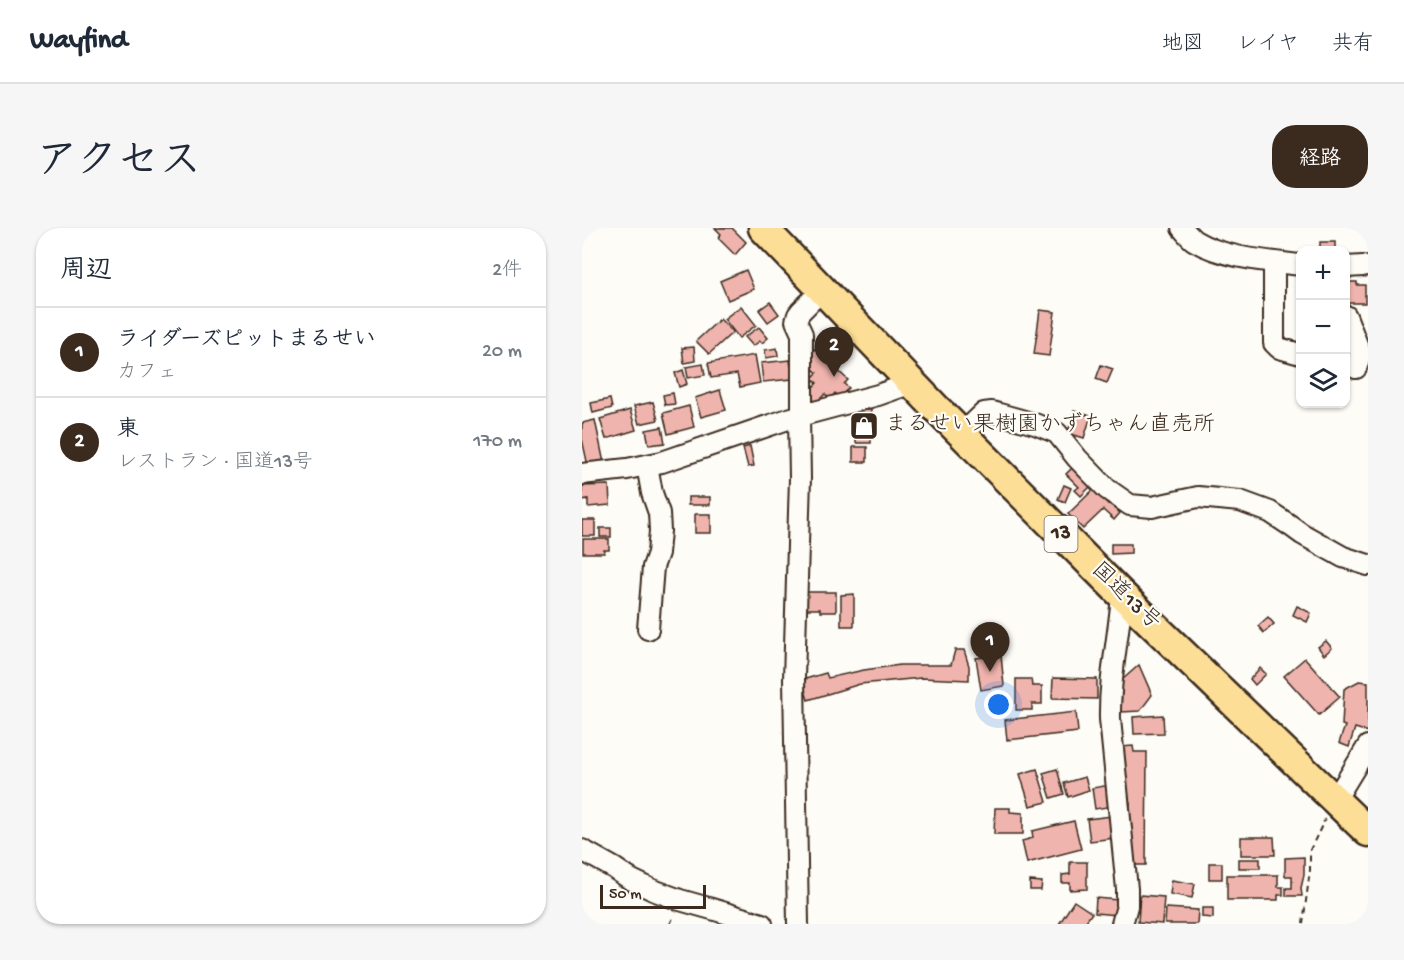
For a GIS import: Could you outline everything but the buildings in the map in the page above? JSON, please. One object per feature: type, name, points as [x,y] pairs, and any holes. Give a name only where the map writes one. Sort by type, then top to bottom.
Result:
[{"type":"highway","name":"国道13号","points":[[763,228],[912,383],[1122,595],[1368,832]]},
{"type":"street","points":[[1182,228],[1194,240],[1224,253],[1296,265]]},
{"type":"street","points":[[1274,262],[1274,343],[1279,348],[1296,353]]},
{"type":"street","points":[[798,924],[794,679],[802,334],[796,321],[801,311],[822,290]]},
{"type":"street","points":[[1350,326],[1360,352],[1356,368]]},
{"type":"street","points":[[582,474],[662,462],[800,415],[878,395],[912,383]]},
{"type":"street","points":[[962,434],[984,413],[992,412],[1035,424],[1057,433],[1107,489],[1130,506],[1152,507],[1198,497],[1240,501],[1270,512],[1302,534],[1343,556],[1368,565]]},
{"type":"street","points":[[647,465],[652,493],[659,513],[660,531],[658,552],[653,567],[648,629]]},
{"type":"street","points":[[1122,595],[1110,692],[1110,719],[1127,889],[1122,924]]},
{"type":"street","points":[[1335,800],[1368,746]]},
{"type":"street","points":[[582,850],[653,890],[762,924]]},
{"type":"path","points":[[1303,924],[1310,870],[1310,850],[1335,800]]},
{"type":"place","name":"東","points":[[834,377]]},
{"type":"place","name":"まるせい果樹園かずちゃん直売所","points":[[864,426]]},
{"type":"place","name":"ライダーズピットまるせい","points":[[990,672]]}]
